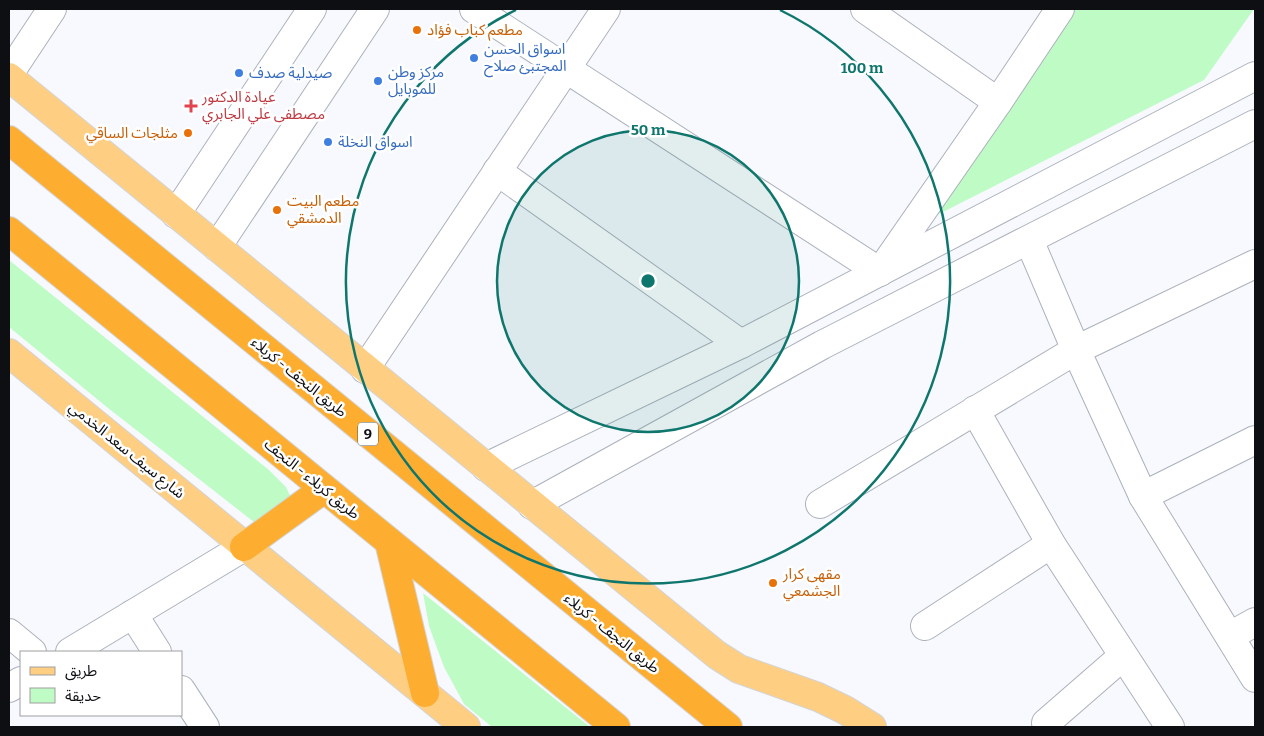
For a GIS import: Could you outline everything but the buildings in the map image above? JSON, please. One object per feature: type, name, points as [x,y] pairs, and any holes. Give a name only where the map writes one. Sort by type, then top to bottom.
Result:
[{"type":"highway","name":"طريق النجف - كربلاء","points":[[9,140],[728,727]]},
{"type":"highway","name":"طريق كربلاء - النجف","points":[[9,231],[616,727]]},
{"type":"highway","points":[[244,547],[324,489]]},
{"type":"highway","points":[[389,542],[425,693]]},
{"type":"main road","points":[[9,76],[717,655],[739,670],[818,697],[845,710],[872,727]]},
{"type":"main road","name":"شارع سيف سعد الخدمي","points":[[9,353],[466,727]]},
{"type":"street","points":[[9,76],[52,9]]},
{"type":"street","points":[[176,214],[312,9]]},
{"type":"street","points":[[217,248],[375,9]]},
{"type":"street","points":[[474,9],[880,272]]},
{"type":"street","points":[[365,369],[606,9]]},
{"type":"street","points":[[865,9],[998,102]]},
{"type":"street","points":[[880,272],[1060,9]]},
{"type":"street","points":[[486,467],[741,344],[1254,76]]},
{"type":"street","points":[[532,505],[822,345],[1255,124]]},
{"type":"street","points":[[498,171],[741,344]]},
{"type":"street","points":[[1029,240],[1076,350],[1143,496],[1255,678]]},
{"type":"street","points":[[820,504],[1076,350],[1255,264]]},
{"type":"street","points":[[974,410],[1051,544],[1170,727]]},
{"type":"street","points":[[1143,496],[1255,440]]},
{"type":"street","points":[[925,626],[1051,544]]},
{"type":"street","points":[[72,651],[244,547]]},
{"type":"street","points":[[133,614],[157,651]]},
{"type":"street","points":[[1230,636],[1255,622]]},
{"type":"street","points":[[9,633],[31,651]]},
{"type":"street","points":[[1046,722],[1123,656]]},
{"type":"street","points":[[9,688],[20,682]]},
{"type":"street","points":[[182,692],[205,727]]},
{"type":"green space","points":[[1072,9],[1254,9],[1204,80],[937,215],[930,203]]},
{"type":"green space","points":[[9,260],[269,470],[286,487],[293,502],[269,525],[254,522],[108,408],[9,327]]},
{"type":"green space","points":[[423,593],[590,727],[492,727],[464,704],[444,667],[429,626]]},
{"type":"place","name":"مطعم كباب فؤاد","points":[[417,30]]},
{"type":"place","name":"اسواق الحسن المجتبئ صلاح","points":[[474,58]]},
{"type":"place","name":"صيدلية صدف","points":[[239,73]]},
{"type":"place","name":"مركز وطن للموبايل","points":[[378,81]]},
{"type":"place","name":"عيادة الدكتور مصطفى علي الجابري","points":[[191,106]]},
{"type":"place","name":"مثلجات الساقي","points":[[188,133]]},
{"type":"place","name":"اسواق النخلة","points":[[328,142]]},
{"type":"place","name":"مطعم البيت الدمشقي","points":[[277,210]]},
{"type":"place","name":"مقهى كرار الجشمعي","points":[[773,583]]}]
